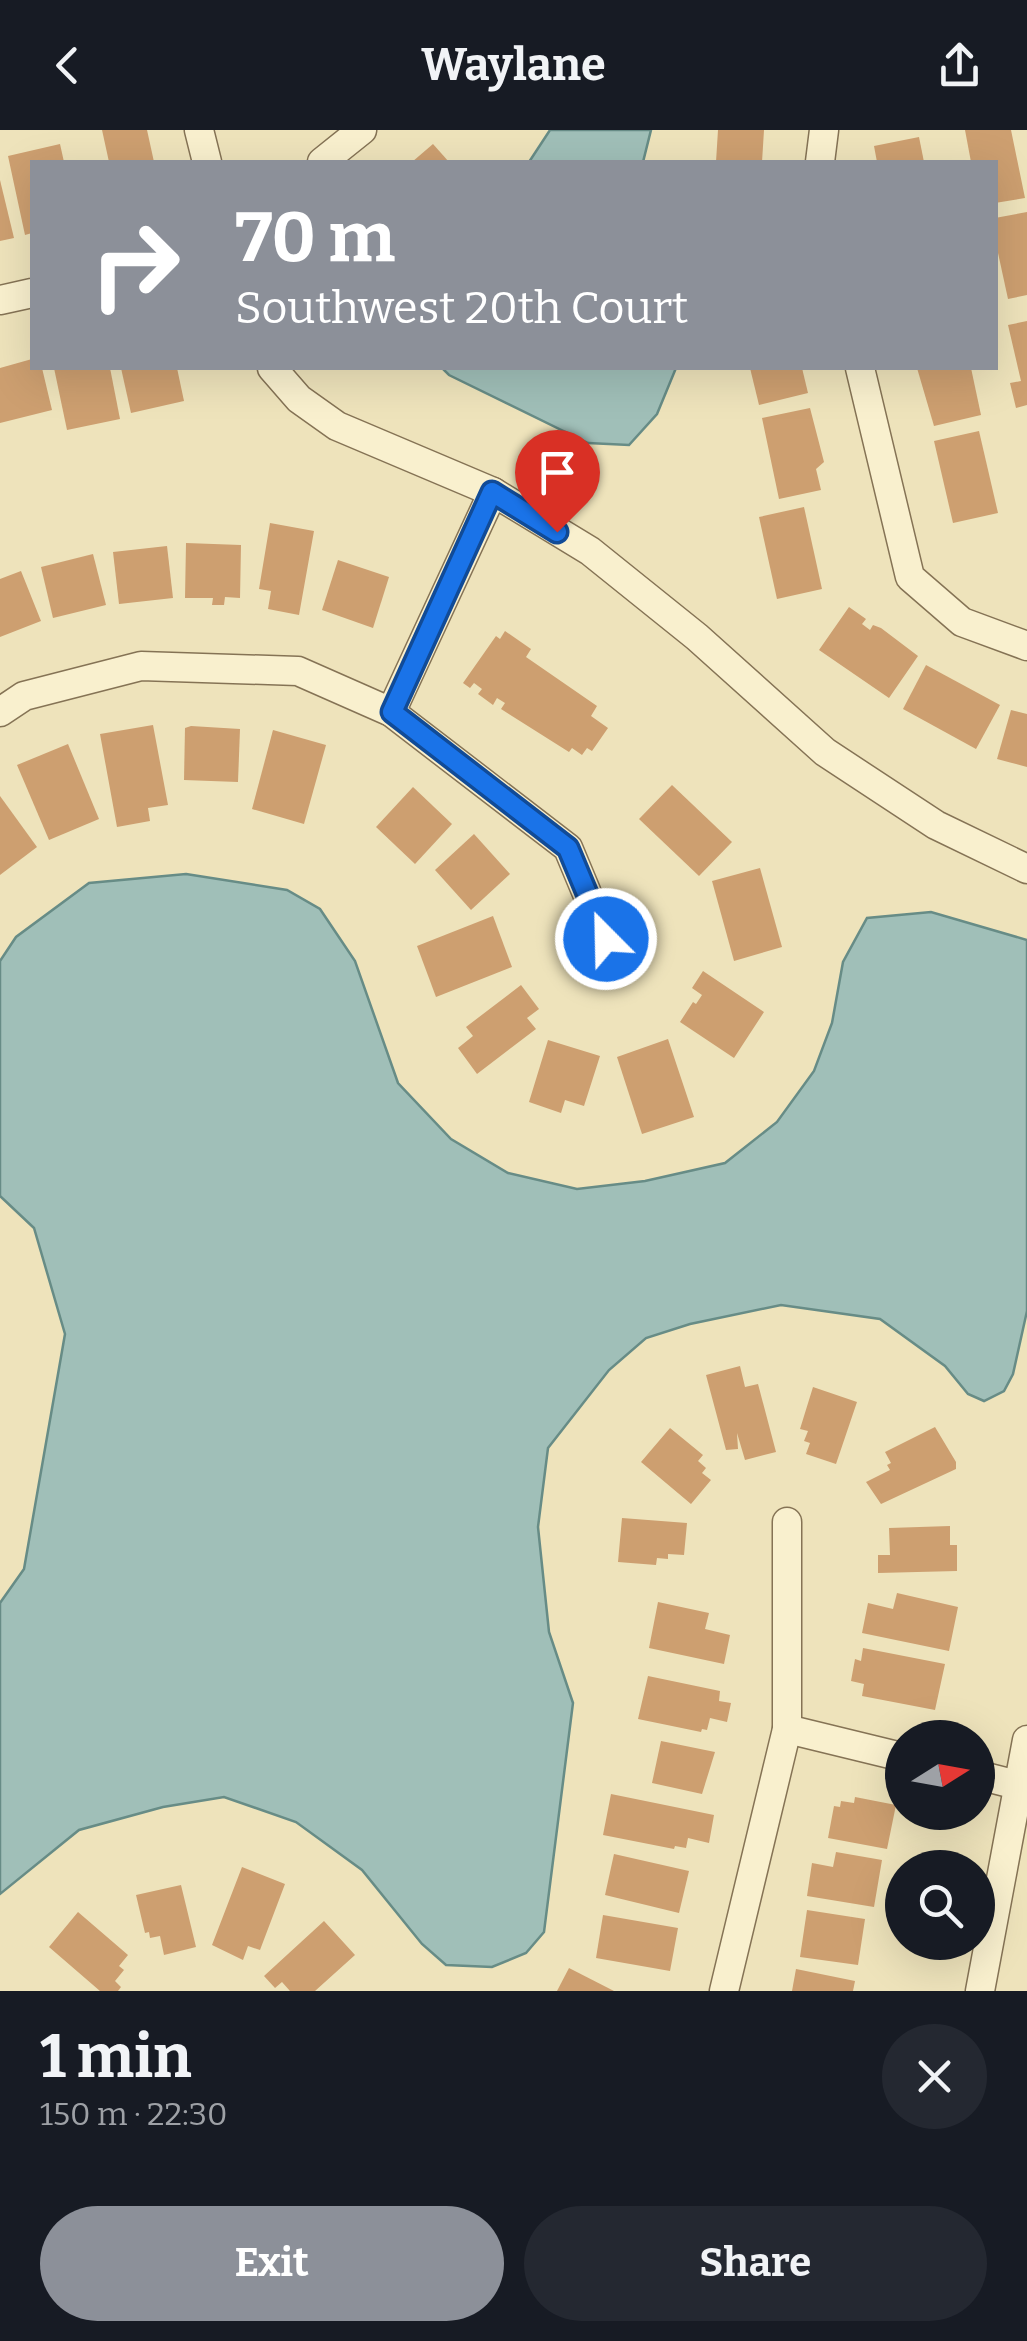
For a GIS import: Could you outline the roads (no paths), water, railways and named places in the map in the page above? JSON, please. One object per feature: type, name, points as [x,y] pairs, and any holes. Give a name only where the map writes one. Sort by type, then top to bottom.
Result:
[{"type":"street","points":[[200,130],[207,160]]},
{"type":"street","points":[[324,160],[362,130]]},
{"type":"street","points":[[820,160],[824,130]]},
{"type":"street","points":[[0,300],[30,293]]},
{"type":"street","points":[[274,370],[299,399],[337,426],[492,492],[590,551],[697,638],[825,752],[936,825],[1027,869]]},
{"type":"street","points":[[860,370],[910,578],[962,622],[1027,646]]},
{"type":"street","points":[[392,712],[492,492]]},
{"type":"street","points":[[0,712],[24,696],[141,666],[298,671],[392,712],[568,848],[606,939]]},
{"type":"street","points":[[724,1991],[787,1729],[787,1522]]},
{"type":"street","points":[[787,1729],[885,1753]]},
{"type":"street","points":[[980,1991],[1027,1740]]},
{"type":"street","points":[[995,1779],[1016,1785]]},
{"type":"water","points":[[550,130],[651,130],[644,160],[530,160]]},
{"type":"water","points":[[444,370],[675,370],[657,414],[629,445],[588,443]]},
{"type":"water","points":[[186,874],[287,890],[320,909],[355,961],[398,1083],[451,1139],[508,1173],[577,1189],[645,1181],[725,1163],[777,1122],[814,1071],[832,1023],[843,962],[867,918],[931,912],[1027,940],[1027,1311],[1013,1374],[1004,1391],[984,1401],[968,1394],[945,1366],[880,1319],[781,1305],[690,1324],[646,1338],[609,1370],[548,1448],[538,1527],[549,1632],[573,1703],[544,1932],[526,1953],[492,1967],[446,1965],[422,1944],[362,1870],[296,1822],[224,1797],[163,1807],[79,1830],[0,1894],[0,1603],[24,1569],[65,1334],[34,1228],[0,1196],[0,961],[16,937],[89,883]]}]
